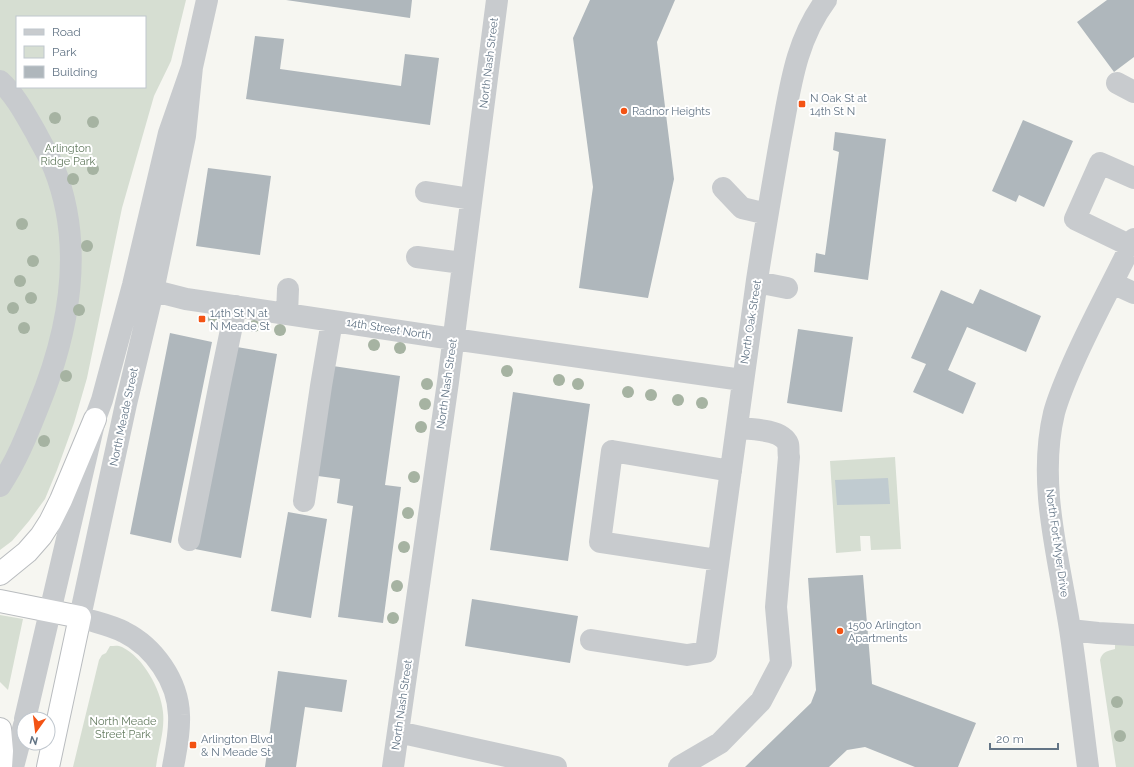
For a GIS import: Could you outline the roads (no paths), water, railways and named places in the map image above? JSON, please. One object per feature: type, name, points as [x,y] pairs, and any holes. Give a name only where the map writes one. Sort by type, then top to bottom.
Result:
[{"type":"highway","points":[[0,574],[27,552],[41,536],[50,522],[61,500],[95,419]]},
{"type":"highway","points":[[0,601],[80,617]]},
{"type":"highway","name":"North Meade Street","points":[[48,767],[80,617]]},
{"type":"highway","points":[[0,729],[2,751],[1,767]]},
{"type":"street","name":"North Meade Street","points":[[27,711],[95,419],[143,288],[185,136],[192,67],[207,0]]},
{"type":"street","name":"North Nash Street","points":[[393,767],[453,339],[497,0]]},
{"type":"street","name":"North Oak Street","points":[[591,640],[686,655],[706,652],[737,428],[742,380],[767,214],[796,62],[806,31],[826,0]]},
{"type":"street","points":[[0,81],[18,101],[54,168],[63,196],[69,224],[71,261],[67,313],[57,357],[25,440],[12,467],[0,486]]},
{"type":"street","points":[[1132,243],[1075,219],[1100,163],[1134,178]]},
{"type":"street","points":[[723,188],[742,208],[767,214]]},
{"type":"street","points":[[426,192],[471,199]]},
{"type":"street","name":"North Fort Myer Drive","points":[[1088,767],[1070,630],[1051,513],[1048,459],[1049,444],[1058,399],[1079,349],[1132,243]]},
{"type":"street","points":[[417,256],[462,263]]},
{"type":"street","points":[[757,282],[787,288]]},
{"type":"street","points":[[1112,283],[1134,293]]},
{"type":"street","name":"North Meade Street","points":[[80,617],[126,404],[143,288]]},
{"type":"street","name":"14th Street North","points":[[143,288],[186,299],[742,380]]},
{"type":"street","points":[[287,314],[288,289]]},
{"type":"street","points":[[189,540],[236,306]]},
{"type":"street","points":[[304,501],[332,321]]},
{"type":"street","points":[[680,767],[720,743],[761,701],[781,664],[776,607],[788,443],[781,436],[773,432],[737,428]]},
{"type":"street","points":[[718,560],[600,542],[612,451],[730,471]]},
{"type":"street","points":[[80,617],[120,630],[130,636],[152,654],[167,674],[176,699],[179,715],[178,741],[173,767]]},
{"type":"street","points":[[1070,630],[1134,635]]},
{"type":"street","points":[[398,732],[556,767]]},
{"type":"street","points":[[13,767],[17,751]]},
{"type":"place","name":"N Oak St at 14th St N","points":[[802,104]]},
{"type":"place","name":"Radnor Heights","points":[[624,111]]},
{"type":"place","name":"14th St N at N Meade St","points":[[202,319]]},
{"type":"place","name":"1500 Arlington Apartments","points":[[840,631]]},
{"type":"place","name":"Arlington Blvd & N Meade St","points":[[193,745]]},
{"type":"park label","name":"Arlington Ridge Park","points":[[68,154]]},
{"type":"park label","name":"North Meade Street Park","points":[[123,727]]}]
